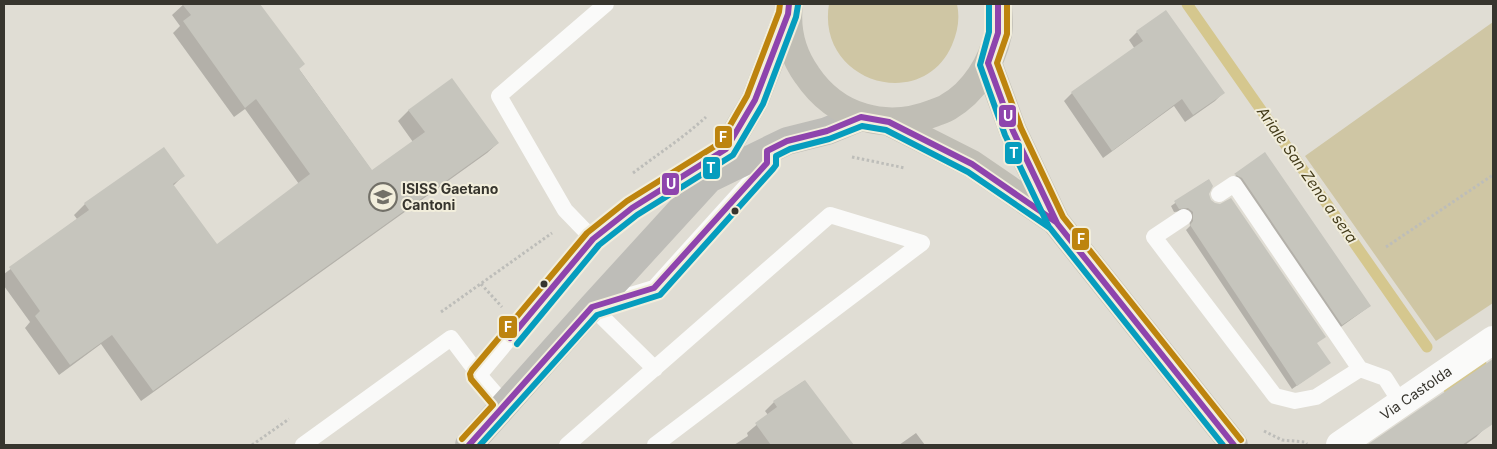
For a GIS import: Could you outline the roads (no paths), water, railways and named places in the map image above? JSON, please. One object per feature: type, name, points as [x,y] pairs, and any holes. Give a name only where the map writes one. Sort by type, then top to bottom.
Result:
[{"type":"main road","points":[[889,122],[920,118],[948,107],[971,88],[988,63],[998,33],[998,4]]},
{"type":"main road","points":[[789,9],[790,38],[799,64],[815,87],[836,105],[861,117],[889,122],[972,164],[1056,222]]},
{"type":"main road","points":[[469,445],[709,179],[755,100],[789,9]]},
{"type":"main road","points":[[988,63],[1013,131],[1056,222],[1234,445]]},
{"type":"main road","points":[[709,179],[787,141],[827,131],[861,117]]},
{"type":"street","name":"Via Castolda","points":[[1340,445],[1493,340]]},
{"type":"lane","points":[[592,239],[565,210],[499,96],[606,4]]},
{"type":"lane","points":[[479,375],[592,239],[632,208],[726,149]]},
{"type":"lane","points":[[655,369],[592,307],[654,288],[767,163],[767,151]]},
{"type":"lane","points":[[1219,194],[1234,184],[1360,369],[1385,378],[1401,403]]},
{"type":"lane","points":[[567,445],[830,215],[922,243],[655,445]]},
{"type":"lane","points":[[1184,217],[1154,237],[1275,396],[1295,401],[1316,397],[1360,369]]},
{"type":"lane","points":[[303,445],[452,338],[479,375],[506,405]]},
{"type":"waterway","name":"Ariale San Zeno a sera","points":[[1187,4],[1427,347]]},
{"type":"waterway","name":"Ariale San Zeno a sera","points":[[1449,389],[1481,364]]},
{"type":"place","name":"ISISS Gaetano Cantoni","points":[[383,197]]}]
